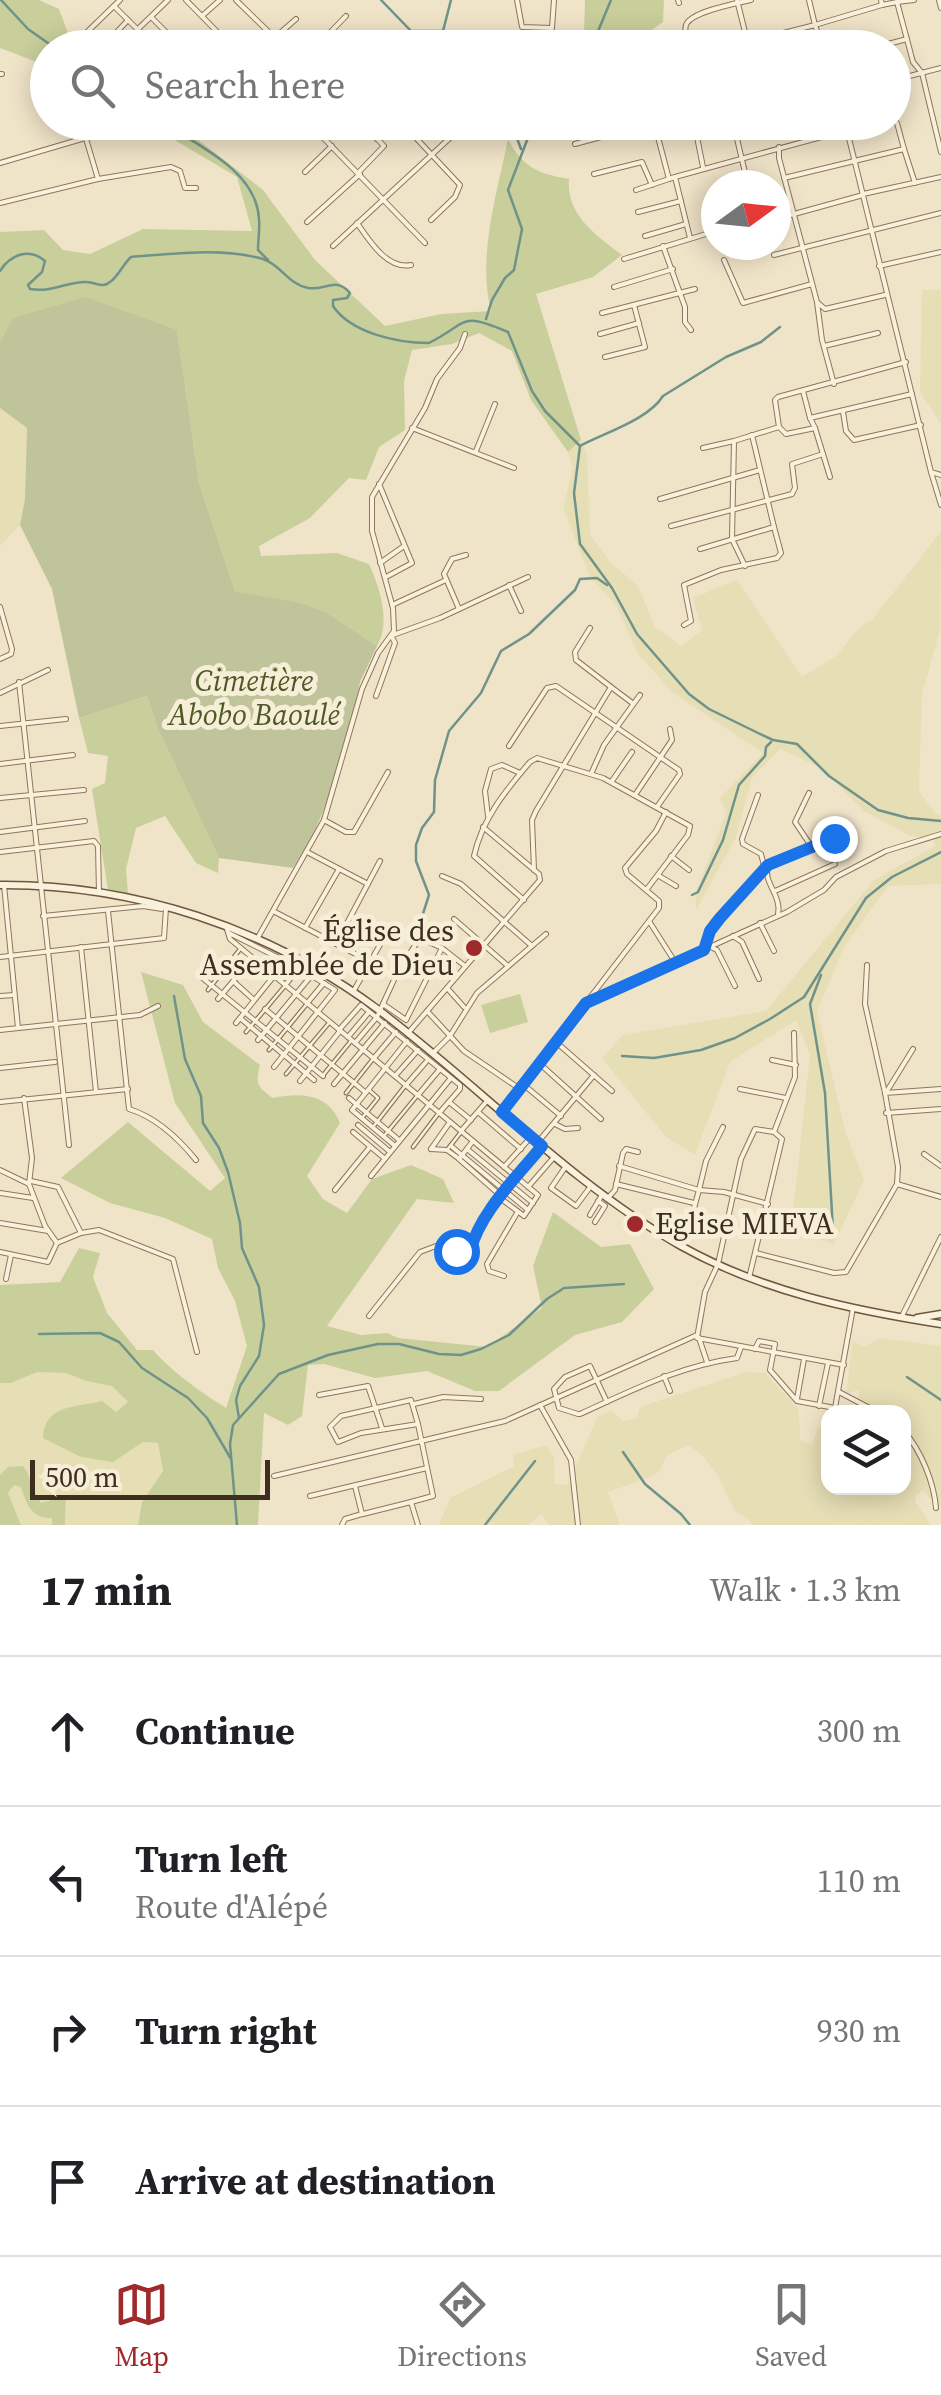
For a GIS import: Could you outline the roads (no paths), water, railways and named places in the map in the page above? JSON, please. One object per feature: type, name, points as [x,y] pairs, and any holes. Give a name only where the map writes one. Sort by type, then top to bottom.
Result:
[{"type":"main road","points":[[2,885],[98,893],[166,908],[258,939],[380,1011],[602,1199],[679,1246],[792,1293],[941,1324]]},
{"type":"main road","points":[[901,1318],[941,1314]]},
{"type":"street","points":[[109,0],[137,30],[168,0]]},
{"type":"street","points":[[89,30],[120,0]]},
{"type":"street","points":[[186,0],[216,30]]},
{"type":"street","points":[[202,16],[220,0]]},
{"type":"street","points":[[236,0],[268,30]]},
{"type":"street","points":[[517,0],[522,27],[552,28],[554,0]]},
{"type":"street","points":[[686,30],[686,24],[709,11],[750,0]]},
{"type":"street","points":[[809,0],[817,30]]},
{"type":"street","points":[[790,30],[881,2],[914,0]]},
{"type":"street","points":[[939,0],[941,8]]},
{"type":"street","points":[[738,2],[745,30]]},
{"type":"street","points":[[898,2],[905,30]]},
{"type":"street","points":[[332,30],[346,16]]},
{"type":"street","points":[[151,17],[164,30]]},
{"type":"street","points":[[282,30],[296,19]]},
{"type":"street","points":[[119,30],[128,20]]},
{"type":"street","points":[[911,57],[922,73],[941,152]]},
{"type":"street","points":[[911,76],[941,68]]},
{"type":"street","points":[[0,163],[78,140]]},
{"type":"street","points":[[86,140],[98,179]]},
{"type":"street","points":[[326,140],[426,243]]},
{"type":"street","points":[[307,222],[384,146],[378,140]]},
{"type":"street","points":[[418,140],[460,187],[431,220]]},
{"type":"street","points":[[332,246],[448,140]]},
{"type":"street","points":[[575,144],[590,140]]},
{"type":"street","points":[[660,140],[690,238]]},
{"type":"street","points":[[698,140],[703,167]]},
{"type":"street","points":[[738,140],[745,170]]},
{"type":"street","points":[[636,190],[804,140]]},
{"type":"street","points":[[849,140],[885,295],[906,362],[941,505]]},
{"type":"street","points":[[902,140],[915,183]]},
{"type":"street","points":[[305,172],[332,146]]},
{"type":"street","points":[[779,147],[783,170]]},
{"type":"street","points":[[791,176],[904,149]]},
{"type":"street","points":[[594,174],[642,162],[652,184]]},
{"type":"street","points":[[0,203],[98,179],[170,168],[180,171],[186,188],[196,188]]},
{"type":"street","points":[[792,214],[941,177]]},
{"type":"street","points":[[638,212],[681,201]]},
{"type":"street","points":[[791,210],[817,302],[834,384]]},
{"type":"street","points":[[791,250],[941,213]]},
{"type":"street","points":[[356,223],[390,262],[402,267],[411,265]]},
{"type":"street","points":[[645,236],[686,224]]},
{"type":"street","points":[[624,258],[701,235]]},
{"type":"street","points":[[663,246],[680,292],[685,322],[691,330]]},
{"type":"street","points":[[879,266],[941,252]]},
{"type":"street","points":[[724,260],[743,303],[812,284]]},
{"type":"street","points":[[614,287],[673,269]]},
{"type":"street","points":[[602,313],[695,290]]},
{"type":"street","points":[[817,302],[825,309],[885,295]]},
{"type":"street","points":[[605,357],[644,347],[634,305]]},
{"type":"street","points":[[600,334],[639,323]]},
{"type":"street","points":[[824,346],[878,333]]},
{"type":"street","points":[[376,696],[395,644],[392,605],[372,531],[371,504],[437,378],[466,334]]},
{"type":"street","points":[[815,428],[786,434],[779,427],[774,400],[906,362]]},
{"type":"street","points":[[802,391],[830,477]]},
{"type":"street","points":[[810,418],[912,394]]},
{"type":"street","points":[[476,452],[495,404]]},
{"type":"street","points":[[843,410],[846,431],[854,440],[921,425]]},
{"type":"street","points":[[703,448],[779,427]]},
{"type":"street","points":[[412,428],[514,468]]},
{"type":"street","points":[[684,626],[691,621],[684,585],[721,570],[780,556],[752,435]]},
{"type":"street","points":[[734,441],[732,539],[746,566]]},
{"type":"street","points":[[670,526],[795,491],[794,462],[823,454]]},
{"type":"street","points":[[660,499],[760,470]]},
{"type":"street","points":[[930,472],[941,475]]},
{"type":"street","points":[[379,484],[412,563],[384,578]]},
{"type":"street","points":[[700,549],[774,526]]},
{"type":"street","points":[[380,562],[404,546]]},
{"type":"street","points":[[460,608],[444,574],[448,562],[466,555]]},
{"type":"street","points":[[258,939],[324,820],[362,689],[378,653],[393,636],[528,577]]},
{"type":"street","points":[[392,605],[446,580]]},
{"type":"street","points":[[510,585],[521,611]]},
{"type":"street","points":[[0,607],[12,649],[0,659]]},
{"type":"street","points":[[590,628],[575,652],[576,660],[633,704]]},
{"type":"street","points":[[0,693],[48,670]]},
{"type":"street","points":[[19,682],[68,1145]]},
{"type":"street","points":[[509,746],[552,685],[681,772],[656,806]]},
{"type":"street","points":[[534,870],[532,820],[611,687]]},
{"type":"street","points":[[590,774],[640,695]]},
{"type":"street","points":[[0,726],[66,719]]},
{"type":"street","points":[[635,795],[673,737],[670,728]]},
{"type":"street","points":[[612,782],[632,752]]},
{"type":"street","points":[[0,764],[74,756]]},
{"type":"street","points":[[524,900],[474,856],[488,816],[537,758],[612,782],[691,830],[647,889]]},
{"type":"street","points":[[488,816],[485,791],[491,769],[502,765],[520,774]]},
{"type":"street","points":[[324,820],[354,832],[388,772]]},
{"type":"street","points":[[0,798],[84,790]]},
{"type":"street","points":[[809,793],[795,822],[811,846]]},
{"type":"street","points":[[758,794],[742,839],[743,844],[761,854],[767,880],[775,891],[778,914]]},
{"type":"street","points":[[502,1112],[660,904],[625,868],[656,831],[666,812]]},
{"type":"street","points":[[0,832],[84,821]]},
{"type":"street","points":[[395,1146],[352,1110],[427,1011],[540,880],[534,870],[483,826]]},
{"type":"street","points":[[586,1003],[778,914],[886,851],[941,834]]},
{"type":"street","points":[[704,950],[710,931],[720,918],[774,861],[834,838]]},
{"type":"street","points":[[0,852],[96,842],[98,893]]},
{"type":"street","points":[[306,852],[368,884]]},
{"type":"street","points":[[671,856],[690,870]]},
{"type":"street","points":[[336,944],[380,861]]},
{"type":"street","points":[[775,891],[835,864]]},
{"type":"street","points":[[305,928],[339,869]]},
{"type":"street","points":[[442,876],[462,884],[532,946]]},
{"type":"street","points":[[659,876],[676,886]]},
{"type":"street","points":[[2,885],[18,1028]]},
{"type":"street","points":[[0,957],[165,937],[166,908],[143,906],[43,916]]},
{"type":"street","points":[[108,911],[129,1109],[141,1112],[182,1143],[196,1160]]},
{"type":"street","points":[[275,912],[371,962]]},
{"type":"street","points":[[454,919],[508,966]]},
{"type":"street","points":[[649,921],[675,962]]},
{"type":"street","points":[[760,923],[774,951]]},
{"type":"street","points":[[353,992],[388,928]]},
{"type":"street","points":[[226,929],[252,958],[538,1195],[524,1215],[462,1154]]},
{"type":"street","points":[[226,929],[299,968],[336,994],[274,1067]]},
{"type":"street","points":[[362,1140],[450,1036],[477,993],[546,934]]},
{"type":"street","points":[[732,936],[742,942],[759,979]]},
{"type":"street","points":[[286,961],[238,1020],[270,1048],[312,1066],[322,1076],[380,1011],[398,971],[420,938],[466,966]]},
{"type":"street","points":[[711,946],[717,950],[735,986]]},
{"type":"street","points":[[81,948],[96,1092]]},
{"type":"street","points":[[210,988],[241,948]]},
{"type":"street","points":[[300,1081],[359,1006],[406,1020],[442,948]]},
{"type":"street","points":[[263,966],[272,955]]},
{"type":"street","points":[[220,996],[252,958]]},
{"type":"street","points":[[756,1253],[845,1273],[897,1184],[898,1166],[886,1113],[886,1093],[867,1015],[867,965]]},
{"type":"street","points":[[248,1030],[299,968]]},
{"type":"street","points":[[200,976],[288,1048],[314,1080]]},
{"type":"street","points":[[260,1038],[311,976]]},
{"type":"street","points":[[232,982],[254,1000]]},
{"type":"street","points":[[270,1048],[324,983]]},
{"type":"street","points":[[447,988],[466,1008]]},
{"type":"street","points":[[0,996],[14,994]]},
{"type":"street","points":[[0,1030],[143,1014],[158,1006]]},
{"type":"street","points":[[266,1009],[353,1083],[378,1098],[362,1119]]},
{"type":"street","points":[[380,1011],[385,1023],[430,1056],[460,1088],[413,1147]]},
{"type":"street","points":[[427,1011],[464,1052],[561,1116]]},
{"type":"street","points":[[352,1040],[369,1012]]},
{"type":"street","points":[[286,1074],[330,1022]]},
{"type":"street","points":[[334,1084],[385,1023]]},
{"type":"street","points":[[396,1032],[353,1083],[348,1096],[399,1140]]},
{"type":"street","points":[[774,1132],[795,1077],[794,1033]]},
{"type":"street","points":[[556,1042],[612,1090]]},
{"type":"street","points":[[886,1093],[913,1048]]},
{"type":"street","points":[[396,1076],[418,1050]]},
{"type":"street","points":[[772,1060],[796,1064]]},
{"type":"street","points":[[0,1068],[57,1062]]},
{"type":"street","points":[[540,1064],[601,1119]]},
{"type":"street","points":[[379,1143],[440,1069]]},
{"type":"street","points":[[370,1316],[420,1252],[436,1246],[470,1252],[472,1239],[537,1142],[594,1075]]},
{"type":"street","points":[[371,1176],[451,1078]]},
{"type":"street","points":[[0,1102],[128,1089]]},
{"type":"street","points":[[740,1089],[786,1098]]},
{"type":"street","points":[[886,1093],[941,1089]]},
{"type":"street","points":[[24,1098],[30,1182],[48,1231],[57,1243]]},
{"type":"street","points":[[449,1148],[488,1100]]},
{"type":"street","points":[[449,1102],[471,1120]]},
{"type":"street","points":[[886,1113],[941,1108]]},
{"type":"street","points":[[478,1112],[521,1149]]},
{"type":"street","points":[[450,1122],[431,1149],[449,1148],[462,1154],[533,1203]]},
{"type":"street","points":[[555,1124],[571,1130],[578,1128]]},
{"type":"street","points":[[358,1125],[390,1152]]},
{"type":"street","points":[[679,1246],[696,1204],[706,1161],[724,1126]]},
{"type":"street","points":[[707,1362],[698,1337],[708,1282],[718,1264],[741,1158],[755,1129],[780,1135],[781,1142],[750,1278]]},
{"type":"street","points":[[353,1132],[384,1159]]},
{"type":"street","points":[[462,1154],[473,1141]]},
{"type":"street","points":[[504,1167],[521,1149],[537,1142]]},
{"type":"street","points":[[336,1190],[370,1147]]},
{"type":"street","points":[[590,1214],[616,1184],[626,1150],[638,1152]]},
{"type":"street","points":[[924,1154],[941,1166]]},
{"type":"street","points":[[528,1187],[554,1156]]},
{"type":"street","points":[[566,1166],[551,1188],[576,1206],[591,1186]]},
{"type":"street","points":[[620,1166],[699,1190],[768,1204]]},
{"type":"street","points":[[1,1168],[30,1182],[53,1184],[62,1191],[81,1232]]},
{"type":"street","points":[[616,1184],[696,1204]]},
{"type":"street","points":[[897,1184],[941,1197]]},
{"type":"street","points":[[0,1193],[34,1198]]},
{"type":"street","points":[[502,1195],[528,1210]]},
{"type":"street","points":[[596,1222],[604,1206],[602,1199]]},
{"type":"street","points":[[504,1276],[490,1271],[488,1264],[518,1213]]},
{"type":"street","points":[[0,1223],[48,1231]]},
{"type":"street","points":[[0,1252],[48,1262],[57,1243],[94,1230],[110,1232],[173,1259],[196,1352]]},
{"type":"street","points":[[901,1318],[941,1237]]},
{"type":"street","points":[[6,1280],[10,1254]]},
{"type":"street","points":[[754,1350],[758,1341],[774,1344],[772,1374],[797,1400],[836,1408],[853,1308]]},
{"type":"street","points":[[274,1476],[505,1421],[698,1337],[844,1365]]},
{"type":"street","points":[[607,1402],[590,1366],[554,1389],[561,1410],[576,1414],[607,1402],[664,1376],[738,1357],[741,1347]]},
{"type":"street","points":[[797,1400],[804,1360]]},
{"type":"street","points":[[819,1406],[828,1362]]},
{"type":"street","points":[[664,1376],[670,1391]]},
{"type":"street","points":[[319,1395],[368,1386],[383,1429]]},
{"type":"street","points":[[839,1392],[863,1405]]},
{"type":"street","points":[[414,1404],[444,1397],[481,1400]]},
{"type":"street","points":[[342,1525],[346,1519],[434,1496],[414,1404],[411,1400],[341,1416],[330,1427],[338,1442],[418,1424]]},
{"type":"street","points":[[540,1405],[570,1460],[578,1525]]},
{"type":"street","points":[[911,1439],[928,1476],[936,1508]]},
{"type":"street","points":[[310,1496],[428,1468]]},
{"type":"street","points":[[355,1486],[362,1514]]},
{"type":"street","points":[[412,1502],[418,1525]]},
{"type":"waterway","points":[[1,0],[30,30]]},
{"type":"waterway","points":[[381,0],[410,30]]},
{"type":"waterway","points":[[443,30],[451,0]]},
{"type":"waterway","points":[[598,30],[611,0]]},
{"type":"waterway","points":[[192,140],[223,161],[248,187],[259,219],[258,250],[268,260]]},
{"type":"waterway","points":[[518,140],[521,149]]},
{"type":"waterway","points":[[486,319],[492,300],[514,270],[522,229],[508,190],[527,140]]},
{"type":"waterway","points":[[0,271],[14,257],[33,254],[45,261],[42,272],[28,285],[30,289],[80,282],[104,285],[113,280],[131,257],[231,253],[263,259],[301,286],[340,285],[350,293],[347,298],[333,300],[333,306],[351,323],[376,335],[429,343],[472,321],[508,332],[532,391],[545,411],[580,446],[574,493],[580,544],[612,588],[637,634],[689,694],[709,709],[773,740],[797,744],[829,776],[878,810],[941,821]]},
{"type":"waterway","points":[[580,446],[636,419],[663,396],[726,357],[761,342],[780,327]]},
{"type":"waterway","points":[[418,929],[429,895],[416,861],[416,845],[434,812],[435,780],[449,731],[481,693],[501,651],[529,634],[575,590],[580,579],[597,578],[607,585]]},
{"type":"waterway","points":[[692,895],[698,892],[723,840],[739,785],[765,756],[771,742]]},
{"type":"waterway","points":[[622,1056],[654,1058],[701,1050],[770,1019],[804,997],[866,898],[892,877],[941,852]]},
{"type":"waterway","points":[[821,975],[810,1004],[825,1093],[833,1230]]},
{"type":"waterway","points":[[174,996],[185,1059],[201,1096],[203,1123],[228,1172],[242,1248],[259,1287],[264,1325],[259,1356],[236,1400],[239,1418]]},
{"type":"waterway","points":[[237,1525],[230,1444],[233,1425],[279,1374],[328,1355],[378,1344],[461,1355],[509,1335],[564,1288],[624,1284]]},
{"type":"waterway","points":[[39,1334],[100,1333],[119,1342],[142,1368],[188,1398],[207,1418],[231,1459]]},
{"type":"waterway","points":[[907,1377],[941,1400]]},
{"type":"waterway","points":[[623,1452],[645,1484],[690,1525]]},
{"type":"waterway","points":[[485,1525],[535,1461]]},
{"type":"place","name":"Église des Assemblée de Dieu","points":[[474,948]]},
{"type":"place","name":"Eglise MIEVA","points":[[635,1224]]},
{"type":"park label","name":"Cimetière Abobo Baoulé","points":[[254,698]]}]
